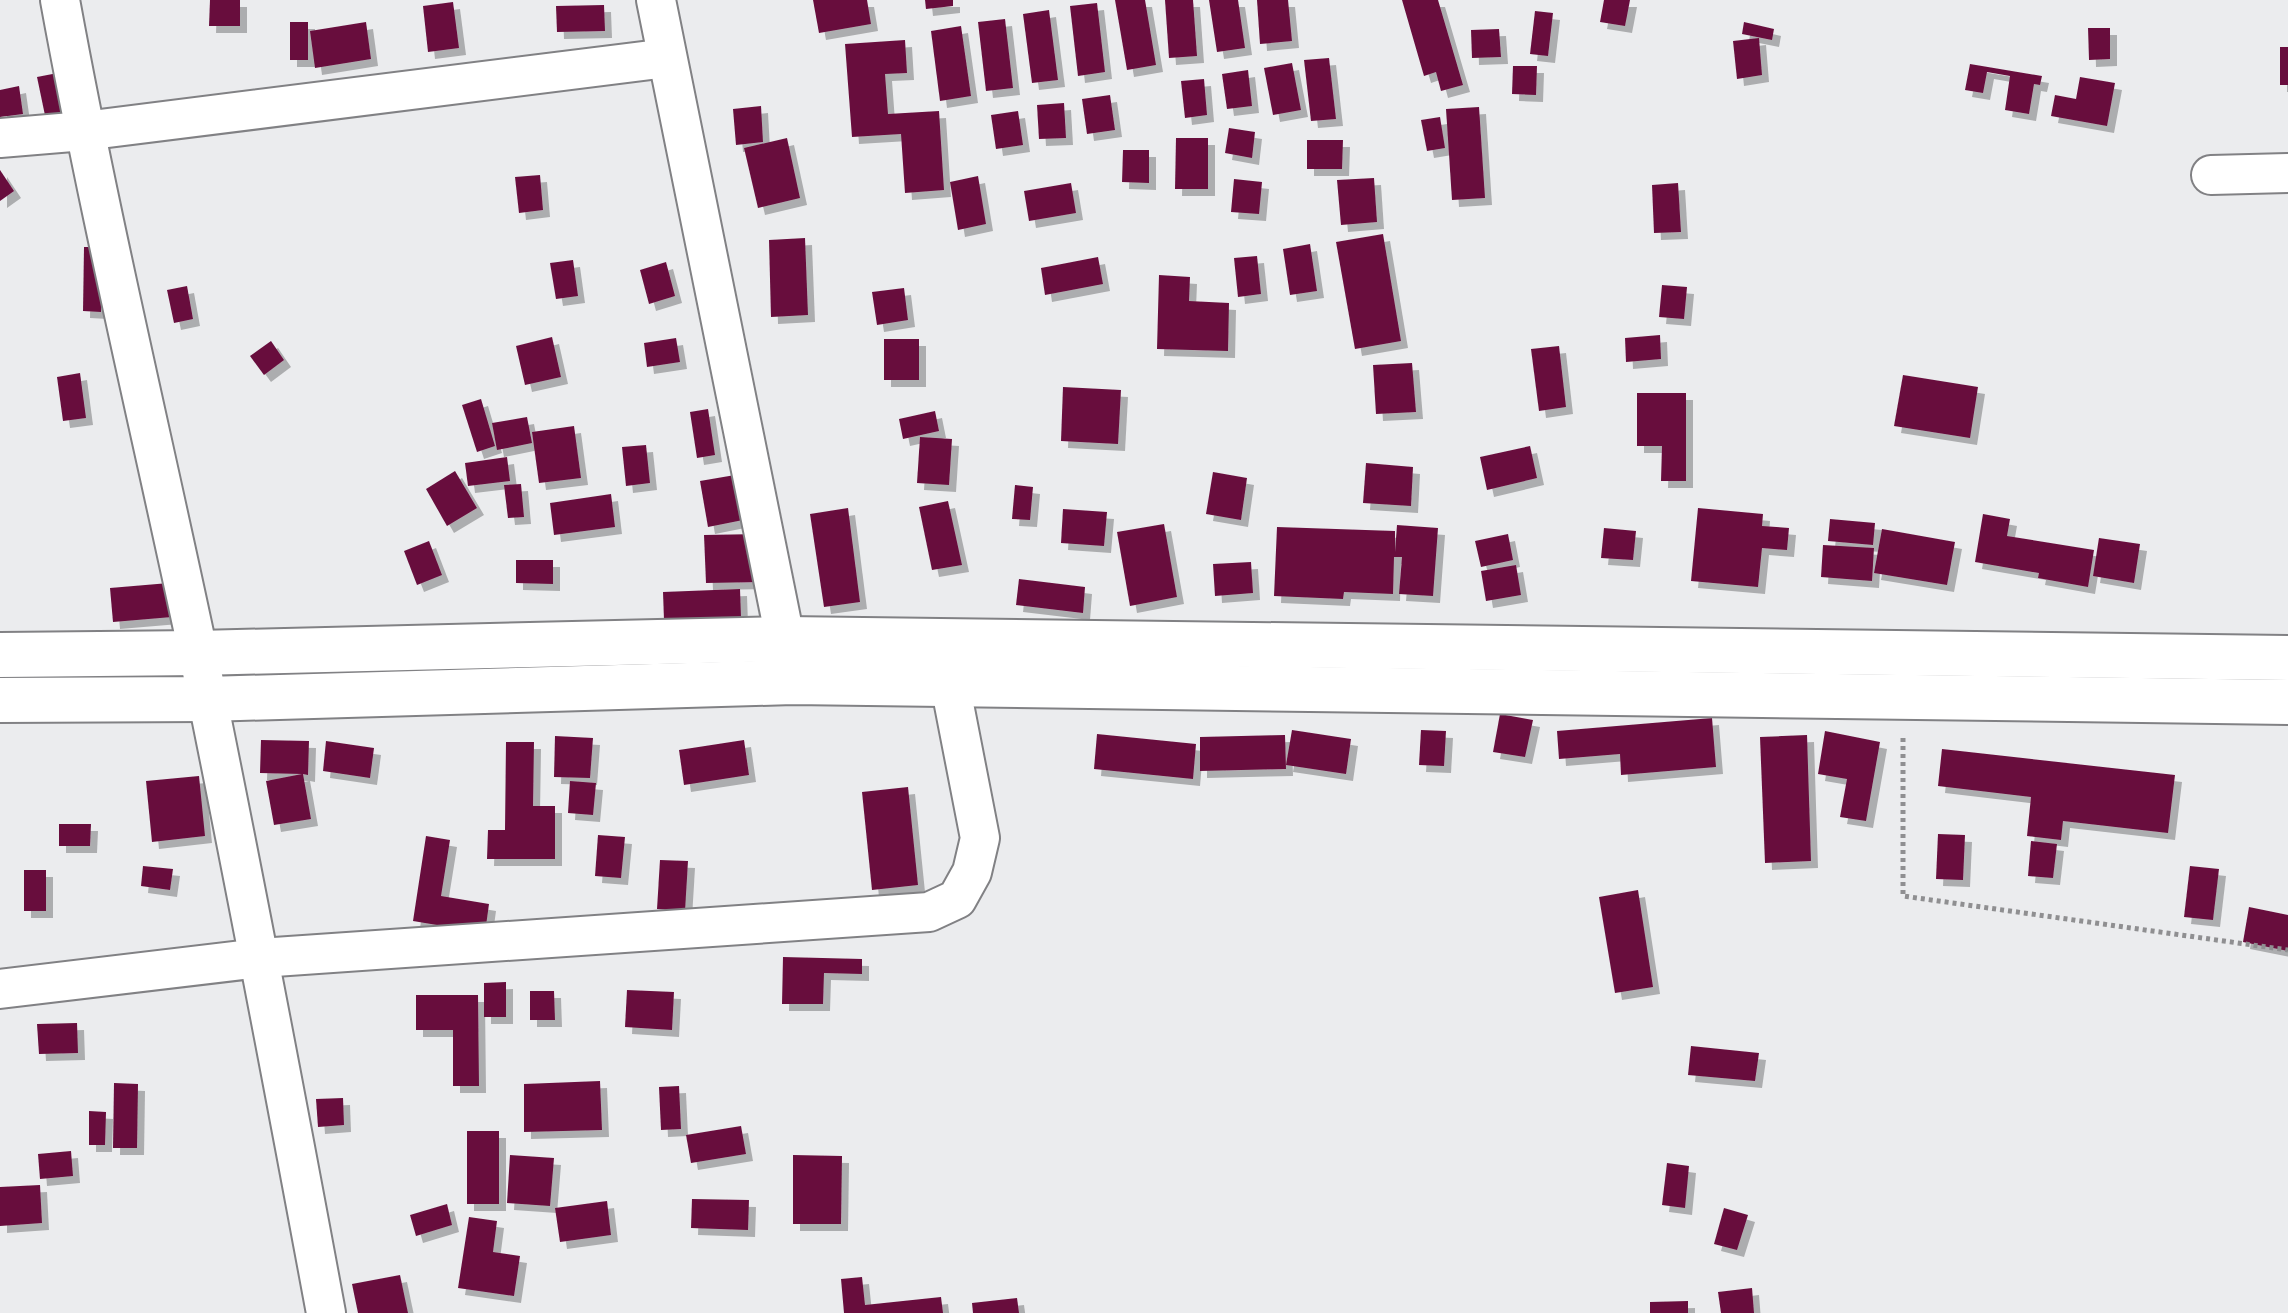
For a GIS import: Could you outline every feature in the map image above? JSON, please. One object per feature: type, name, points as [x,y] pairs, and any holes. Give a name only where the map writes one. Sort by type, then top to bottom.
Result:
[{"type":"main road","points":[[0,655],[786,639],[948,663],[1903,697],[2288,702]]},
{"type":"main road","points":[[0,700],[207,699],[793,682],[948,663],[2288,658]]},
{"type":"street","points":[[60,0],[84,131],[198,653],[260,958],[326,1313]]},
{"type":"street","points":[[656,0],[793,682]]},
{"type":"street","points":[[0,138],[84,131],[667,58]]},
{"type":"street","points":[[2211,175],[2288,173]]},
{"type":"street","points":[[0,989],[260,958],[929,912],[957,899],[972,872],[980,838],[948,663]]},
{"type":"path","points":[[1903,697],[1903,896],[2288,950]]},
{"type":"building","points":[[210,0],[240,0],[240,26],[209,26]]},
{"type":"building","points":[[813,0],[867,0],[871,24],[819,33]]},
{"type":"building","points":[[925,0],[953,0],[953,6],[926,9]]},
{"type":"building","points":[[1115,0],[1145,0],[1156,65],[1127,70]]},
{"type":"building","points":[[1165,0],[1193,0],[1197,56],[1169,58]]},
{"type":"building","points":[[1209,0],[1238,0],[1245,48],[1217,52]]},
{"type":"building","points":[[1257,0],[1288,0],[1292,41],[1260,44]]},
{"type":"building","points":[[1402,0],[1438,0],[1463,85],[1441,91],[1436,72],[1424,76]]},
{"type":"building","points":[[1604,0],[1630,0],[1625,26],[1600,22]]},
{"type":"building","points":[[453,2],[459,48],[428,52],[423,6]]},
{"type":"building","points":[[1097,3],[1105,72],[1078,76],[1070,6]]},
{"type":"building","points":[[604,5],[605,31],[557,32],[556,6]]},
{"type":"building","points":[[1049,10],[1058,80],[1032,83],[1023,14]]},
{"type":"building","points":[[1535,11],[1553,13],[1548,56],[1530,54]]},
{"type":"building","points":[[1005,19],[1013,88],[986,91],[978,22]]},
{"type":"building","points":[[290,22],[308,22],[308,60],[290,60]]},
{"type":"building","points":[[366,22],[371,59],[315,68],[310,31]]},
{"type":"building","points":[[1744,22],[1774,29],[1772,40],[1742,34]]},
{"type":"building","points":[[961,26],[971,96],[940,101],[931,31]]},
{"type":"building","points":[[2088,28],[2110,28],[2110,59],[2089,60]]},
{"type":"building","points":[[1499,29],[1501,57],[1472,58],[1471,30]]},
{"type":"building","points":[[1759,38],[1762,75],[1737,79],[1733,41]]},
{"type":"building","points":[[905,40],[907,73],[885,74],[888,114],[939,111],[944,190],[905,193],[901,134],[852,137],[845,44]]},
{"type":"building","points":[[2280,47],[2288,47],[2288,85],[2280,85]]},
{"type":"building","points":[[1329,58],[1336,119],[1311,121],[1304,60]]},
{"type":"building","points":[[1292,63],[1301,110],[1273,115],[1264,68]]},
{"type":"building","points":[[1970,64],[2042,76],[2040,85],[2034,84],[2029,114],[2005,110],[2010,76],[1987,72],[1983,93],[1965,90]]},
{"type":"building","points":[[1513,66],[1537,66],[1536,95],[1512,94]]},
{"type":"building","points":[[1248,70],[1252,106],[1227,109],[1222,74]]},
{"type":"building","points":[[68,71],[77,119],[47,125],[37,77]]},
{"type":"building","points":[[2080,77],[2115,83],[2107,126],[2051,116],[2055,95],[2076,99]]},
{"type":"building","points":[[1204,79],[1207,115],[1185,118],[1181,81]]},
{"type":"building","points":[[19,86],[23,114],[0,117],[0,90]]},
{"type":"building","points":[[1110,95],[1115,130],[1087,134],[1082,99]]},
{"type":"building","points":[[1064,103],[1066,138],[1039,139],[1037,105]]},
{"type":"building","points":[[761,106],[763,142],[736,145],[733,109]]},
{"type":"building","points":[[1479,107],[1485,198],[1452,200],[1446,109]]},
{"type":"building","points":[[1018,111],[1023,145],[996,149],[991,115]]},
{"type":"building","points":[[1440,117],[1445,148],[1427,151],[1421,120]]},
{"type":"building","points":[[1229,128],[1255,132],[1252,158],[1225,153]]},
{"type":"building","points":[[787,138],[800,198],[758,208],[744,148]]},
{"type":"building","points":[[1176,138],[1208,138],[1208,189],[1175,189]]},
{"type":"building","points":[[1307,140],[1343,140],[1342,169],[1307,169]]},
{"type":"building","points":[[1123,150],[1149,150],[1149,183],[1122,182]]},
{"type":"building","points":[[0,170],[14,191],[0,201]]},
{"type":"building","points":[[540,175],[543,210],[519,213],[515,177]]},
{"type":"building","points":[[978,176],[986,224],[958,230],[950,182]]},
{"type":"building","points":[[1374,178],[1377,222],[1341,225],[1337,180]]},
{"type":"building","points":[[1234,179],[1262,182],[1259,214],[1231,212]]},
{"type":"building","points":[[1071,183],[1076,213],[1029,221],[1024,191]]},
{"type":"building","points":[[1678,183],[1681,232],[1654,233],[1652,185]]},
{"type":"building","points":[[1383,234],[1401,341],[1355,349],[1336,242]]},
{"type":"building","points":[[805,238],[808,315],[771,317],[769,240]]},
{"type":"building","points":[[1310,244],[1317,291],[1290,295],[1283,249]]},
{"type":"building","points":[[84,247],[102,247],[101,312],[83,311]]},
{"type":"building","points":[[1257,256],[1261,294],[1238,297],[1234,258]]},
{"type":"building","points":[[1098,257],[1103,284],[1045,295],[1041,268]]},
{"type":"building","points":[[573,260],[578,296],[556,299],[550,263]]},
{"type":"building","points":[[666,262],[675,296],[649,304],[640,270]]},
{"type":"building","points":[[1159,275],[1190,277],[1189,301],[1229,303],[1228,351],[1157,349]]},
{"type":"building","points":[[1662,285],[1687,287],[1684,319],[1659,317]]},
{"type":"building","points":[[187,286],[193,319],[174,323],[167,290]]},
{"type":"building","points":[[904,288],[908,320],[877,325],[872,292]]},
{"type":"building","points":[[1660,335],[1661,359],[1626,362],[1625,338]]},
{"type":"building","points":[[552,337],[561,377],[525,385],[516,346]]},
{"type":"building","points":[[676,338],[680,362],[647,367],[644,343]]},
{"type":"building","points":[[884,339],[919,339],[919,380],[884,380]]},
{"type":"building","points":[[271,341],[284,360],[264,375],[250,356]]},
{"type":"building","points":[[1559,346],[1566,407],[1539,411],[1531,349]]},
{"type":"building","points":[[1412,363],[1416,412],[1376,414],[1373,365]]},
{"type":"building","points":[[80,373],[86,418],[63,421],[57,377]]},
{"type":"building","points":[[1903,375],[1978,387],[1970,438],[1894,426]]},
{"type":"building","points":[[1063,387],[1121,390],[1118,444],[1061,441]]},
{"type":"building","points":[[1637,393],[1686,393],[1686,481],[1661,481],[1662,446],[1637,446]]},
{"type":"building","points":[[481,399],[495,446],[477,452],[462,405]]},
{"type":"building","points":[[708,409],[715,455],[697,458],[690,412]]},
{"type":"building","points":[[935,411],[939,431],[903,439],[899,419]]},
{"type":"building","points":[[527,417],[532,443],[497,450],[492,423]]},
{"type":"building","points":[[574,426],[581,478],[539,483],[532,432]]},
{"type":"building","points":[[920,437],[952,439],[949,485],[917,483]]},
{"type":"building","points":[[646,445],[650,483],[626,486],[622,447]]},
{"type":"building","points":[[1530,446],[1537,478],[1487,490],[1480,457]]},
{"type":"building","points":[[507,457],[510,481],[468,486],[465,463]]},
{"type":"building","points":[[1366,463],[1413,467],[1411,506],[1363,503]]},
{"type":"building","points":[[455,471],[477,508],[447,526],[426,489]]},
{"type":"building","points":[[1213,472],[1247,478],[1241,520],[1206,514]]},
{"type":"building","points":[[735,475],[743,520],[708,527],[700,481]]},
{"type":"building","points":[[521,484],[524,517],[508,518],[504,485]]},
{"type":"building","points":[[1015,485],[1033,487],[1030,520],[1012,519]]},
{"type":"building","points":[[611,494],[615,527],[554,535],[550,503]]},
{"type":"building","points":[[948,501],[962,565],[932,570],[919,507]]},
{"type":"building","points":[[848,508],[860,602],[824,607],[810,514]]},
{"type":"building","points":[[1698,508],[1763,514],[1762,526],[1789,528],[1787,550],[1762,548],[1758,587],[1691,581]]},
{"type":"building","points":[[1063,509],[1107,512],[1104,546],[1061,543]]},
{"type":"building","points":[[1983,514],[2010,519],[2007,536],[2094,550],[2088,587],[2038,578],[2039,573],[1975,562]]},
{"type":"building","points":[[1830,519],[1875,523],[1873,545],[1828,541]]},
{"type":"building","points":[[1164,524],[1177,597],[1130,606],[1117,532]]},
{"type":"building","points":[[1397,525],[1438,528],[1433,596],[1399,594],[1402,557],[1394,557],[1393,594],[1344,592],[1343,599],[1274,596],[1277,527],[1395,531],[1395,552]]},
{"type":"building","points":[[1604,528],[1636,531],[1633,560],[1601,558]]},
{"type":"building","points":[[1882,529],[1955,542],[1947,585],[1874,573]]},
{"type":"building","points":[[759,534],[760,582],[706,583],[704,535]]},
{"type":"building","points":[[1508,534],[1513,560],[1481,567],[1475,541]]},
{"type":"building","points":[[2099,538],[2140,544],[2134,583],[2093,576]]},
{"type":"building","points":[[429,541],[442,575],[417,585],[404,551]]},
{"type":"building","points":[[1823,545],[1874,548],[1872,581],[1821,577]]},
{"type":"building","points":[[516,560],[553,560],[553,584],[516,583]]},
{"type":"building","points":[[1251,562],[1253,593],[1215,596],[1213,564]]},
{"type":"building","points":[[1516,565],[1521,595],[1486,601],[1481,571]]},
{"type":"building","points":[[1019,579],[1085,587],[1083,613],[1016,605]]},
{"type":"building","points":[[169,583],[172,617],[113,622],[110,588]]},
{"type":"building","points":[[740,589],[741,617],[664,620],[663,592]]},
{"type":"building","points":[[1500,714],[1533,720],[1525,757],[1493,752]]},
{"type":"building","points":[[1712,718],[1716,767],[1621,775],[1620,754],[1559,759],[1557,731]]},
{"type":"building","points":[[1292,730],[1351,739],[1346,774],[1286,765]]},
{"type":"building","points":[[1421,730],[1446,731],[1444,766],[1419,765]]},
{"type":"building","points":[[1825,731],[1880,742],[1866,821],[1840,817],[1847,779],[1818,774]]},
{"type":"building","points":[[1097,734],[1196,744],[1193,779],[1094,769]]},
{"type":"building","points":[[1285,735],[1286,769],[1200,771],[1200,737]]},
{"type":"building","points":[[1807,735],[1811,861],[1765,863],[1760,737]]},
{"type":"building","points":[[555,736],[593,738],[590,778],[554,777]]},
{"type":"building","points":[[261,740],[309,741],[308,775],[303,774],[311,819],[274,825],[266,781],[302,774],[260,773]]},
{"type":"building","points":[[744,740],[749,775],[684,785],[679,750]]},
{"type":"building","points":[[326,741],[374,748],[370,778],[323,771]]},
{"type":"building","points":[[506,742],[534,742],[533,806],[555,806],[555,859],[487,859],[488,830],[505,830]]},
{"type":"building","points":[[1942,749],[2175,775],[2168,833],[2063,821],[2061,840],[2027,836],[2031,797],[1938,786]]},
{"type":"building","points":[[199,776],[205,836],[152,842],[146,781]]},
{"type":"building","points":[[570,781],[596,783],[593,815],[568,813]]},
{"type":"building","points":[[908,787],[918,885],[872,890],[862,792]]},
{"type":"building","points":[[59,824],[91,824],[90,846],[59,846]]},
{"type":"building","points":[[1938,834],[1965,835],[1963,880],[1936,879]]},
{"type":"building","points":[[598,835],[625,837],[621,878],[595,876]]},
{"type":"building","points":[[426,836],[450,840],[441,896],[489,904],[485,933],[413,921]]},
{"type":"building","points":[[2031,841],[2057,844],[2053,878],[2028,876]]},
{"type":"building","points":[[660,860],[688,861],[685,911],[657,909]]},
{"type":"building","points":[[143,866],[173,869],[170,890],[141,886]]},
{"type":"building","points":[[2190,866],[2219,869],[2213,920],[2184,917]]},
{"type":"building","points":[[24,870],[46,870],[46,911],[24,911]]},
{"type":"building","points":[[1638,890],[1653,987],[1615,993],[1599,897]]},
{"type":"building","points":[[2249,907],[2288,915],[2288,951],[2243,942]]},
{"type":"building","points":[[783,957],[862,959],[862,974],[824,973],[823,1004],[782,1004]]},
{"type":"building","points":[[506,982],[506,1017],[484,1017],[484,983]]},
{"type":"building","points":[[627,990],[674,992],[672,1030],[625,1027]]},
{"type":"building","points":[[530,991],[554,991],[555,1020],[530,1020]]},
{"type":"building","points":[[416,995],[478,995],[479,1086],[453,1086],[453,1030],[416,1030]]},
{"type":"building","points":[[77,1023],[78,1053],[39,1054],[37,1024]]},
{"type":"building","points":[[1691,1046],[1759,1053],[1755,1081],[1688,1075]]},
{"type":"building","points":[[600,1081],[602,1130],[524,1132],[524,1084]]},
{"type":"building","points":[[114,1083],[138,1084],[137,1148],[113,1148]]},
{"type":"building","points":[[679,1086],[681,1129],[661,1130],[659,1087]]},
{"type":"building","points":[[343,1098],[344,1125],[318,1127],[316,1099]]},
{"type":"building","points":[[89,1111],[106,1112],[105,1145],[89,1145]]},
{"type":"building","points":[[741,1126],[746,1154],[691,1163],[686,1135]]},
{"type":"building","points":[[467,1131],[499,1131],[499,1204],[467,1204]]},
{"type":"building","points":[[71,1151],[73,1176],[40,1179],[38,1154]]},
{"type":"building","points":[[510,1155],[554,1158],[550,1206],[507,1203]]},
{"type":"building","points":[[793,1155],[842,1156],[841,1224],[793,1224]]},
{"type":"building","points":[[1667,1163],[1689,1166],[1685,1208],[1662,1205]]},
{"type":"building","points":[[40,1185],[42,1223],[0,1226],[0,1187]]},
{"type":"building","points":[[692,1199],[749,1200],[748,1230],[691,1228]]},
{"type":"building","points":[[607,1201],[611,1235],[560,1242],[555,1208]]},
{"type":"building","points":[[447,1204],[452,1225],[416,1236],[410,1215]]},
{"type":"building","points":[[1724,1208],[1748,1215],[1737,1250],[1714,1244]]},
{"type":"building","points":[[469,1217],[497,1221],[493,1252],[520,1256],[514,1296],[458,1288]]},
{"type":"building","points":[[400,1275],[408,1313],[358,1313],[352,1284]]},
{"type":"building","points":[[862,1277],[865,1305],[941,1297],[943,1313],[844,1313],[841,1279]]},
{"type":"building","points":[[1752,1288],[1754,1313],[1721,1313],[1718,1292]]},
{"type":"building","points":[[1017,1298],[1019,1313],[973,1313],[972,1303]]},
{"type":"building","points":[[1688,1301],[1688,1313],[1650,1313],[1650,1302]]}]
